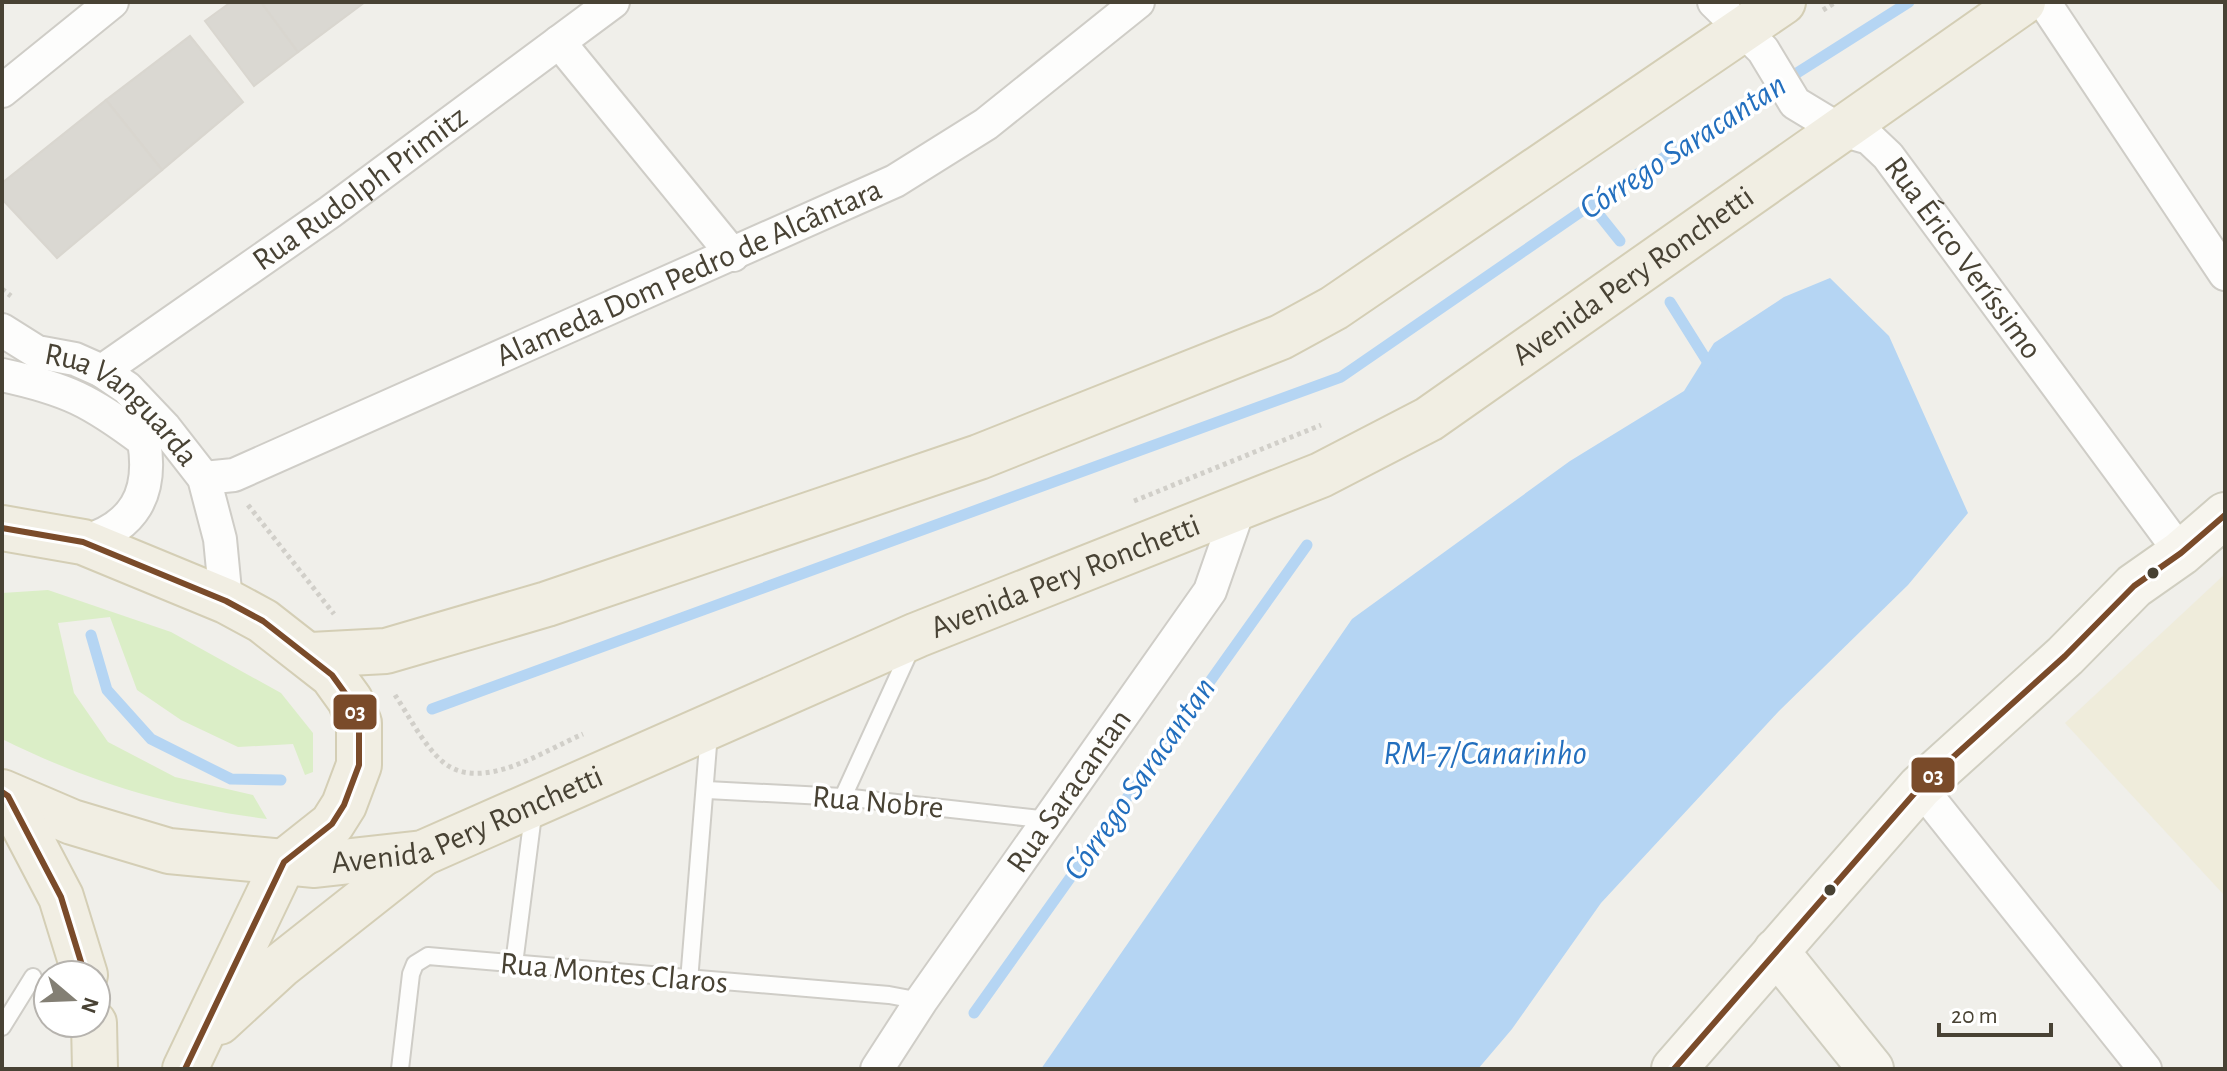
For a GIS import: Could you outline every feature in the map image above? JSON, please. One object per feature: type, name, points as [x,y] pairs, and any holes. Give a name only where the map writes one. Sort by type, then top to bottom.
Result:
[{"type":"main road","points":[[311,655],[386,651],[547,604],[979,457],[1281,337],[1334,308],[1740,27],[1783,2]]},
{"type":"main road","name":"Avenida Pery Ronchetti","points":[[5,794],[72,822],[169,851],[315,865],[423,853],[917,635],[1321,475],[1429,419],[2023,2]]},
{"type":"main road","points":[[2,528],[83,542],[226,601],[263,621],[311,655],[332,675],[350,700],[359,723],[359,765],[332,824],[284,862],[189,1060]]},
{"type":"main road","points":[[5,794],[61,897],[80,959]]},
{"type":"main road","points":[[189,1060],[238,1002],[423,853]]},
{"type":"main road","points":[[94,1039],[95,1069]]},
{"type":"street","points":[[2,91],[112,2]]},
{"type":"street","name":"Rua Rudolph Primitz","points":[[102,371],[330,212],[613,2]]},
{"type":"street","name":"Alameda Dom Pedro de Alcântara","points":[[204,478],[234,475],[460,371],[733,255],[895,181],[954,147],[1138,2]]},
{"type":"street","points":[[2044,2],[2225,274]]},
{"type":"street","name":"Rua Érico Veríssimo","points":[[1740,27],[1795,103],[1838,129],[1869,138],[1888,156],[2181,553]]},
{"type":"street","points":[[559,42],[733,255]]},
{"type":"street","name":"Rua Vanguarda","points":[[2,330],[37,352],[75,359],[102,371],[146,405],[204,478],[220,539],[226,601]]},
{"type":"street","name":"Rua Vanguarda","points":[[2,375],[65,391],[98,406],[144,441],[146,471],[137,506],[115,530],[83,542]]},
{"type":"street","name":"Rua Saracantan","points":[[881,1067],[921,1001],[1210,591],[1240,505]]},
{"type":"street","points":[[1674,1069],[1920,787],[2065,656],[2134,586],[2181,553],[2225,515]]},
{"type":"street","points":[[1920,787],[2145,1069]]},
{"type":"street","points":[[1776,951],[1871,1069]]},
{"type":"lane","points":[[843,797],[917,635]]},
{"type":"lane","points":[[689,981],[707,790],[709,727]]},
{"type":"lane","name":"Rua Nobre","points":[[707,790],[843,797],[1049,820]]},
{"type":"lane","points":[[514,964],[535,805]]},
{"type":"lane","name":"Rua Montes Claros","points":[[400,1069],[411,974],[420,958],[889,995],[921,1001]]},
{"type":"lane","points":[[2,1027],[32,979]]},
{"type":"shaded area","points":[[2225,574],[2225,896],[2065,723]]},
{"type":"green space","points":[[48,590],[171,632],[281,693],[313,733],[313,772],[305,775],[293,744],[238,747],[181,720],[137,690],[110,617],[58,623],[74,693],[108,742],[175,777],[253,795],[267,819],[131,791],[67,768],[2,739],[2,593]]},
{"type":"water","name":"RM-7/Canarinho","points":[[1830,278],[1889,336],[1968,513],[1908,585],[1779,711],[1601,903],[1512,1029],[1478,1069],[1041,1069],[1352,619],[1570,461],[1684,391],[1714,343],[1784,297]]},
{"type":"building","points":[[231,2],[261,2],[298,52],[254,86],[205,21]]},
{"type":"building","points":[[261,2],[365,2],[298,52]]},
{"type":"building","points":[[190,36],[243,102],[162,170],[106,100]]},
{"type":"building","points":[[106,100],[162,170],[57,258],[2,199],[2,183]]},
{"type":"waterway","points":[[432,709],[1341,377],[1611,191],[1909,2]]},
{"type":"waterway","points":[[1592,206],[1620,241]]},
{"type":"waterway","points":[[1670,302],[1712,369]]},
{"type":"waterway","name":"Córrego Saracantan","points":[[974,1013],[1307,545]]},
{"type":"waterway","points":[[91,635],[107,690],[151,739],[231,779],[281,780]]},
{"type":"transit line","name":"03","points":[[1674,1069],[1920,787],[2065,656],[2134,586],[2181,553],[2225,515]]},
{"type":"transit line","name":"03","points":[[2,528],[83,542],[226,601],[263,621],[332,675],[350,700],[359,723],[359,765],[344,805],[332,824],[284,862],[185,1069]]},
{"type":"transit line","name":"03","points":[[2,792],[8,796],[61,897],[80,959]]}]
